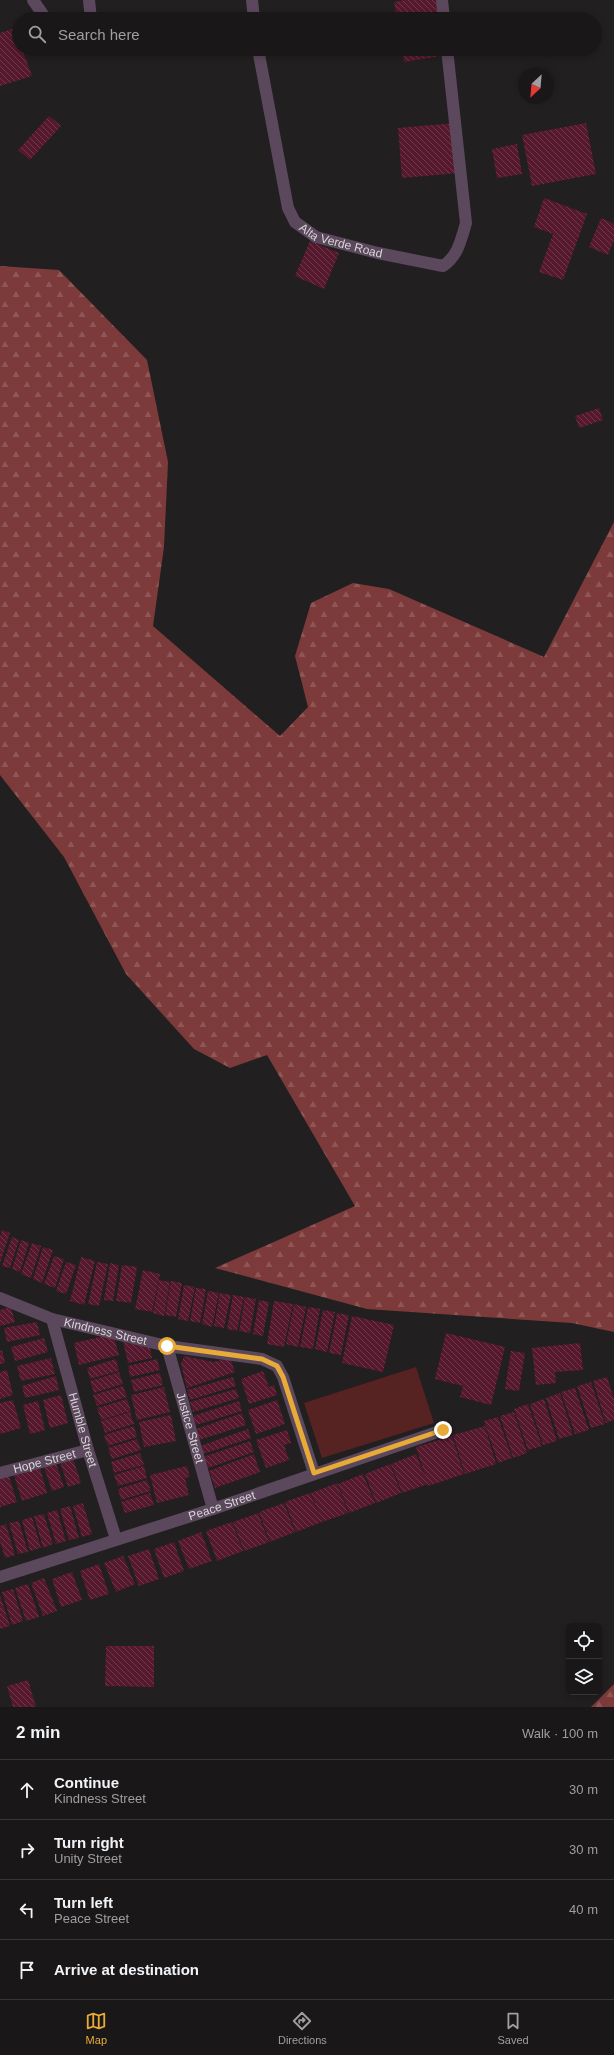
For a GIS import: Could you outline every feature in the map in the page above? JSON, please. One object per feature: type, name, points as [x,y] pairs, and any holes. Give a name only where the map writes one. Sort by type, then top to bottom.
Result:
[{"type":"street","points":[[33,0],[41,12]]},
{"type":"street","points":[[89,0],[90,12]]},
{"type":"street","points":[[252,0],[253,12]]},
{"type":"street","points":[[442,0],[443,12]]},
{"type":"street","name":"Alta Verde Road","points":[[259,56],[288,208],[295,222],[316,237],[378,253],[443,266],[453,260],[459,248],[466,223],[448,56]]},
{"type":"street","name":"Kindness Street","points":[[0,1298],[52,1319],[167,1346],[262,1359],[277,1366],[283,1377],[314,1473]]},
{"type":"street","name":"Humble Street","points":[[52,1319],[88,1450],[116,1539]]},
{"type":"street","name":"Justice Street","points":[[167,1346],[213,1509]]},
{"type":"street","name":"Peace Street","points":[[0,1577],[213,1509],[314,1473],[443,1430]]},
{"type":"street","name":"Hope Street","points":[[0,1473],[88,1450]]},
{"type":"green space","points":[[0,266],[59,270],[147,360],[168,462],[164,547],[153,626],[280,736],[308,707],[295,656],[311,603],[353,583],[389,589],[544,657],[614,522],[614,1332],[572,1323],[367,1309],[215,1268],[355,1206],[267,1055],[230,1068],[194,1049],[126,974],[64,857],[0,775]]},
{"type":"green space","points":[[614,1684],[614,1707],[591,1707]]},
{"type":"shaded area","points":[[416,1367],[434,1423],[322,1458],[304,1403]]},
{"type":"building","points":[[405,0],[437,0],[439,12],[396,12],[394,2]]},
{"type":"building","points":[[12,29],[12,56],[25,56],[32,76],[0,86],[0,33]]},
{"type":"building","points":[[403,56],[441,56],[404,62]]},
{"type":"building","points":[[49,116],[61,126],[30,160],[18,150]]},
{"type":"building","points":[[455,123],[459,173],[402,178],[398,128]]},
{"type":"building","points":[[586,123],[596,174],[532,186],[522,135]]},
{"type":"building","points":[[517,144],[522,174],[497,178],[492,149]]},
{"type":"building","points":[[544,198],[587,214],[563,280],[539,272],[553,234],[534,227]]},
{"type":"building","points":[[601,218],[614,224],[614,240],[608,255],[589,247]]},
{"type":"building","points":[[310,241],[339,253],[324,289],[295,276]]},
{"type":"building","points":[[599,408],[603,420],[579,428],[575,416]]},
{"type":"building","points":[[2,1230],[10,1233],[0,1263],[0,1237]]},
{"type":"building","points":[[12,1237],[19,1240],[10,1268],[2,1266]]},
{"type":"building","points":[[21,1240],[29,1243],[20,1272],[12,1269]]},
{"type":"building","points":[[32,1243],[41,1246],[31,1278],[21,1274]]},
{"type":"building","points":[[43,1247],[53,1250],[42,1283],[33,1279]]},
{"type":"building","points":[[54,1256],[64,1259],[55,1288],[44,1284]]},
{"type":"building","points":[[81,1257],[95,1261],[84,1305],[70,1301]]},
{"type":"building","points":[[66,1262],[76,1265],[66,1294],[56,1291]]},
{"type":"building","points":[[97,1262],[108,1264],[99,1306],[88,1304]]},
{"type":"building","points":[[110,1263],[119,1265],[113,1301],[104,1300]]},
{"type":"building","points":[[122,1265],[137,1267],[131,1303],[116,1301]]},
{"type":"building","points":[[143,1270],[160,1274],[152,1312],[135,1309]]},
{"type":"building","points":[[159,1280],[170,1282],[164,1316],[153,1313]]},
{"type":"building","points":[[171,1281],[182,1283],[176,1317],[165,1315]]},
{"type":"building","points":[[184,1285],[195,1287],[188,1321],[178,1319]]},
{"type":"building","points":[[196,1288],[206,1289],[200,1323],[190,1321]]},
{"type":"building","points":[[208,1291],[219,1293],[212,1327],[202,1324]]},
{"type":"building","points":[[220,1293],[231,1295],[224,1328],[214,1326]]},
{"type":"building","points":[[233,1295],[244,1297],[237,1331],[227,1329]]},
{"type":"building","points":[[245,1297],[256,1299],[250,1333],[239,1331]]},
{"type":"building","points":[[259,1300],[269,1302],[263,1336],[253,1334]]},
{"type":"building","points":[[274,1301],[293,1304],[284,1347],[267,1344]]},
{"type":"building","points":[[294,1304],[306,1307],[298,1347],[286,1344]]},
{"type":"building","points":[[11,1307],[15,1322],[0,1326],[0,1310]]},
{"type":"building","points":[[308,1307],[320,1309],[313,1349],[300,1347]]},
{"type":"building","points":[[323,1310],[335,1312],[327,1352],[315,1349]]},
{"type":"building","points":[[337,1313],[349,1315],[341,1355],[329,1353]]},
{"type":"building","points":[[352,1316],[394,1325],[383,1372],[342,1363]]},
{"type":"building","points":[[37,1322],[40,1335],[7,1342],[4,1328]]},
{"type":"building","points":[[446,1333],[505,1347],[491,1405],[460,1397],[463,1386],[435,1379]]},
{"type":"building","points":[[113,1334],[119,1355],[79,1365],[74,1343]]},
{"type":"building","points":[[44,1338],[48,1352],[15,1361],[11,1347]]},
{"type":"building","points":[[123,1342],[150,1348],[152,1358],[128,1363]]},
{"type":"building","points":[[580,1343],[583,1370],[555,1372],[556,1383],[536,1385],[532,1348]]},
{"type":"building","points":[[2,1350],[5,1363],[0,1364],[0,1351]]},
{"type":"building","points":[[511,1351],[525,1353],[519,1391],[505,1389]]},
{"type":"building","points":[[184,1356],[213,1362],[230,1358],[235,1372],[187,1388],[181,1364]]},
{"type":"building","points":[[51,1358],[55,1374],[21,1381],[17,1366]]},
{"type":"building","points":[[116,1359],[119,1371],[90,1379],[87,1368]]},
{"type":"building","points":[[157,1359],[160,1370],[130,1377],[128,1366]]},
{"type":"building","points":[[7,1370],[13,1395],[0,1399],[0,1372]]},
{"type":"building","points":[[263,1371],[269,1387],[274,1385],[277,1395],[249,1404],[241,1379]]},
{"type":"building","points":[[119,1372],[123,1384],[94,1393],[90,1381]]},
{"type":"building","points":[[160,1373],[163,1385],[134,1392],[131,1380]]},
{"type":"building","points":[[56,1376],[59,1390],[25,1398],[22,1386]]},
{"type":"building","points":[[233,1377],[236,1386],[190,1400],[187,1390]]},
{"type":"building","points":[[607,1377],[614,1399],[614,1420],[606,1423],[593,1381]]},
{"type":"building","points":[[591,1382],[605,1424],[591,1428],[577,1386]]},
{"type":"building","points":[[123,1386],[127,1397],[97,1406],[93,1395]]},
{"type":"building","points":[[164,1387],[170,1412],[137,1420],[131,1395]]},
{"type":"building","points":[[575,1388],[589,1430],[575,1434],[561,1392]]},
{"type":"building","points":[[236,1389],[239,1398],[193,1412],[190,1402]]},
{"type":"building","points":[[560,1393],[573,1435],[559,1439],[546,1398]]},
{"type":"building","points":[[61,1395],[68,1423],[50,1428],[43,1400]]},
{"type":"building","points":[[127,1399],[131,1411],[101,1420],[97,1408]]},
{"type":"building","points":[[544,1399],[557,1441],[543,1445],[530,1404]]},
{"type":"building","points":[[13,1400],[21,1428],[0,1434],[0,1403]]},
{"type":"building","points":[[277,1400],[285,1424],[256,1434],[248,1410]]},
{"type":"building","points":[[38,1401],[45,1430],[30,1434],[23,1405]]},
{"type":"building","points":[[239,1401],[242,1411],[196,1425],[193,1416]]},
{"type":"building","points":[[528,1404],[542,1446],[528,1450],[514,1409]]},
{"type":"building","points":[[130,1412],[134,1424],[105,1433],[101,1421]]},
{"type":"building","points":[[514,1412],[527,1453],[513,1458],[500,1416]]},
{"type":"building","points":[[242,1413],[246,1425],[199,1440],[196,1429]]},
{"type":"building","points":[[171,1415],[176,1441],[144,1447],[139,1422]]},
{"type":"building","points":[[498,1417],[512,1458],[498,1463],[484,1421]]},
{"type":"building","points":[[134,1426],[137,1437],[108,1446],[104,1435]]},
{"type":"building","points":[[485,1426],[496,1464],[465,1474],[453,1435]]},
{"type":"building","points":[[248,1429],[251,1438],[203,1454],[200,1446]]},
{"type":"building","points":[[287,1430],[291,1443],[284,1445],[289,1460],[266,1468],[256,1440]]},
{"type":"building","points":[[452,1436],[464,1474],[402,1493],[391,1464],[416,1454],[426,1479],[416,1447]]},
{"type":"building","points":[[137,1439],[141,1450],[112,1459],[108,1448]]},
{"type":"building","points":[[250,1441],[254,1452],[208,1468],[203,1457]]},
{"type":"building","points":[[140,1453],[144,1465],[114,1473],[111,1462]]},
{"type":"building","points":[[254,1454],[260,1472],[215,1488],[209,1471]]},
{"type":"building","points":[[73,1458],[81,1483],[68,1487],[60,1462]]},
{"type":"building","points":[[56,1463],[64,1487],[52,1491],[44,1467]]},
{"type":"building","points":[[39,1464],[47,1493],[22,1501],[13,1472]]},
{"type":"building","points":[[390,1464],[401,1493],[376,1503],[365,1474]]},
{"type":"building","points":[[144,1466],[147,1478],[118,1486],[114,1475]]},
{"type":"building","points":[[187,1466],[190,1477],[185,1478],[189,1495],[157,1503],[150,1475]]},
{"type":"building","points":[[8,1473],[17,1502],[0,1507],[0,1476]]},
{"type":"building","points":[[363,1474],[375,1503],[349,1513],[338,1484]]},
{"type":"building","points":[[147,1480],[151,1491],[121,1500],[118,1489]]},
{"type":"building","points":[[337,1483],[348,1513],[322,1522],[311,1493]]},
{"type":"building","points":[[150,1493],[154,1505],[125,1513],[121,1502]]},
{"type":"building","points":[[310,1493],[322,1522],[296,1532],[285,1502]]},
{"type":"building","points":[[83,1503],[92,1534],[82,1537],[73,1506]]},
{"type":"building","points":[[284,1503],[295,1532],[270,1542],[259,1512]]},
{"type":"building","points":[[70,1506],[79,1538],[69,1540],[60,1509]]},
{"type":"building","points":[[57,1510],[66,1541],[56,1544],[47,1513]]},
{"type":"building","points":[[258,1513],[269,1542],[244,1551],[233,1522]]},
{"type":"building","points":[[44,1514],[53,1544],[43,1548],[34,1516]]},
{"type":"building","points":[[32,1517],[41,1548],[30,1551],[22,1520]]},
{"type":"building","points":[[19,1521],[28,1552],[18,1554],[9,1523]]},
{"type":"building","points":[[232,1522],[243,1551],[217,1561],[206,1531]]},
{"type":"building","points":[[6,1524],[15,1555],[5,1558],[0,1541],[0,1526]]},
{"type":"building","points":[[201,1532],[212,1561],[189,1569],[178,1541]]},
{"type":"building","points":[[174,1542],[184,1571],[164,1578],[154,1549]]},
{"type":"building","points":[[149,1549],[159,1579],[139,1586],[128,1556]]},
{"type":"building","points":[[123,1556],[135,1584],[116,1592],[104,1563]]},
{"type":"building","points":[[99,1564],[109,1594],[90,1600],[80,1571]]},
{"type":"building","points":[[72,1572],[82,1600],[61,1607],[52,1579]]},
{"type":"building","points":[[44,1578],[57,1611],[43,1616],[31,1583]]},
{"type":"building","points":[[28,1584],[39,1617],[26,1621],[15,1588]]},
{"type":"building","points":[[13,1589],[23,1621],[12,1625],[2,1592]]},
{"type":"building","points":[[0,1595],[10,1626],[0,1629]]},
{"type":"building","points":[[106,1646],[154,1646],[154,1687],[105,1686]]},
{"type":"building","points":[[28,1680],[36,1707],[13,1707],[7,1686]]},
{"type":"route","points":[[167,1346],[262,1359],[277,1366],[283,1377],[314,1473],[443,1430]]}]
